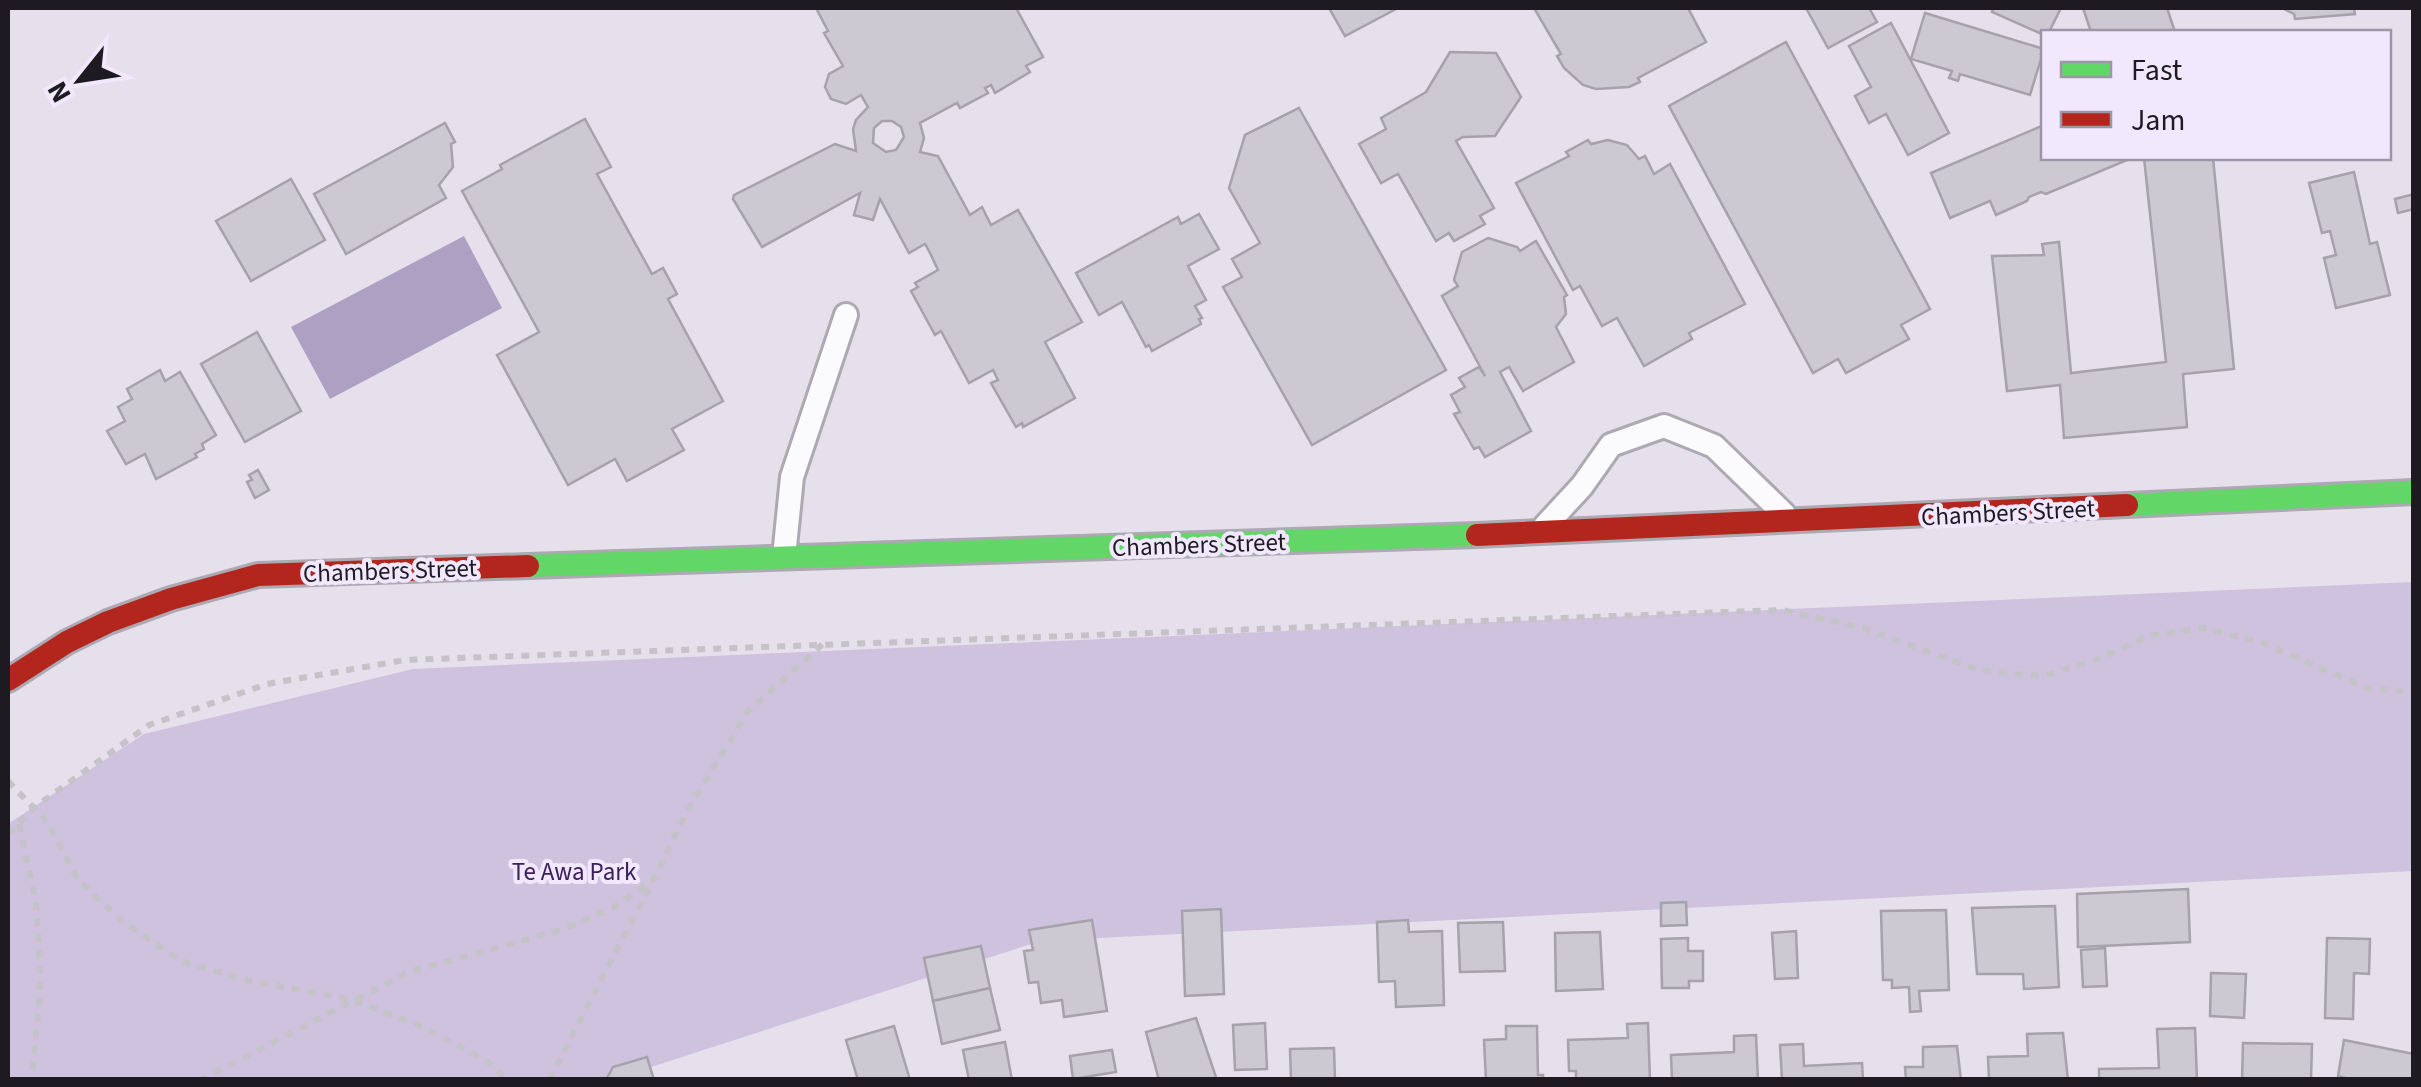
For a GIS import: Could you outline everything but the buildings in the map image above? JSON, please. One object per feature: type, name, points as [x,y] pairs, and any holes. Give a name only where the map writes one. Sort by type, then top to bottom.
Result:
[{"type":"main road","name":"Chambers Street","points":[[8,680],[84,632],[130,612],[258,575],[1540,532],[2414,492]]},
{"type":"lane","points":[[784,557],[792,477],[846,315]]},
{"type":"lane","points":[[1540,532],[1582,486],[1610,445],[1664,426],[1714,446],[1792,522]]},
{"type":"path","points":[[8,834],[35,807],[149,725],[267,684],[405,660],[1782,610],[1863,628],[1979,670],[2043,676],[2099,659],[2148,636],[2203,628],[2263,643],[2367,688],[2414,692]]},
{"type":"path","points":[[549,1080],[685,814],[748,711],[823,644]]},
{"type":"path","points":[[8,781],[48,824],[78,880],[121,920],[181,961],[242,979],[352,1000],[436,1034],[487,1060],[507,1080]]},
{"type":"path","points":[[19,824],[36,902],[41,980],[32,1080]]},
{"type":"path","points":[[200,1080],[409,972],[564,929],[613,908],[654,878]]},
{"type":"green space","name":"Te Awa Park","points":[[2413,582],[2413,871],[1040,941],[614,1079],[8,1080],[8,824],[144,734],[413,669]]},
{"type":"shaded area","points":[[464,236],[502,308],[330,399],[291,327]]},
{"type":"traffic: fast","points":[[2127,505],[2414,492]]},
{"type":"traffic: fast","points":[[528,566],[1477,535]]},
{"type":"traffic: jam","points":[[1477,535],[2127,505]]},
{"type":"traffic: jam","points":[[8,680],[67,642],[108,622],[171,599],[258,575],[528,566]]}]
